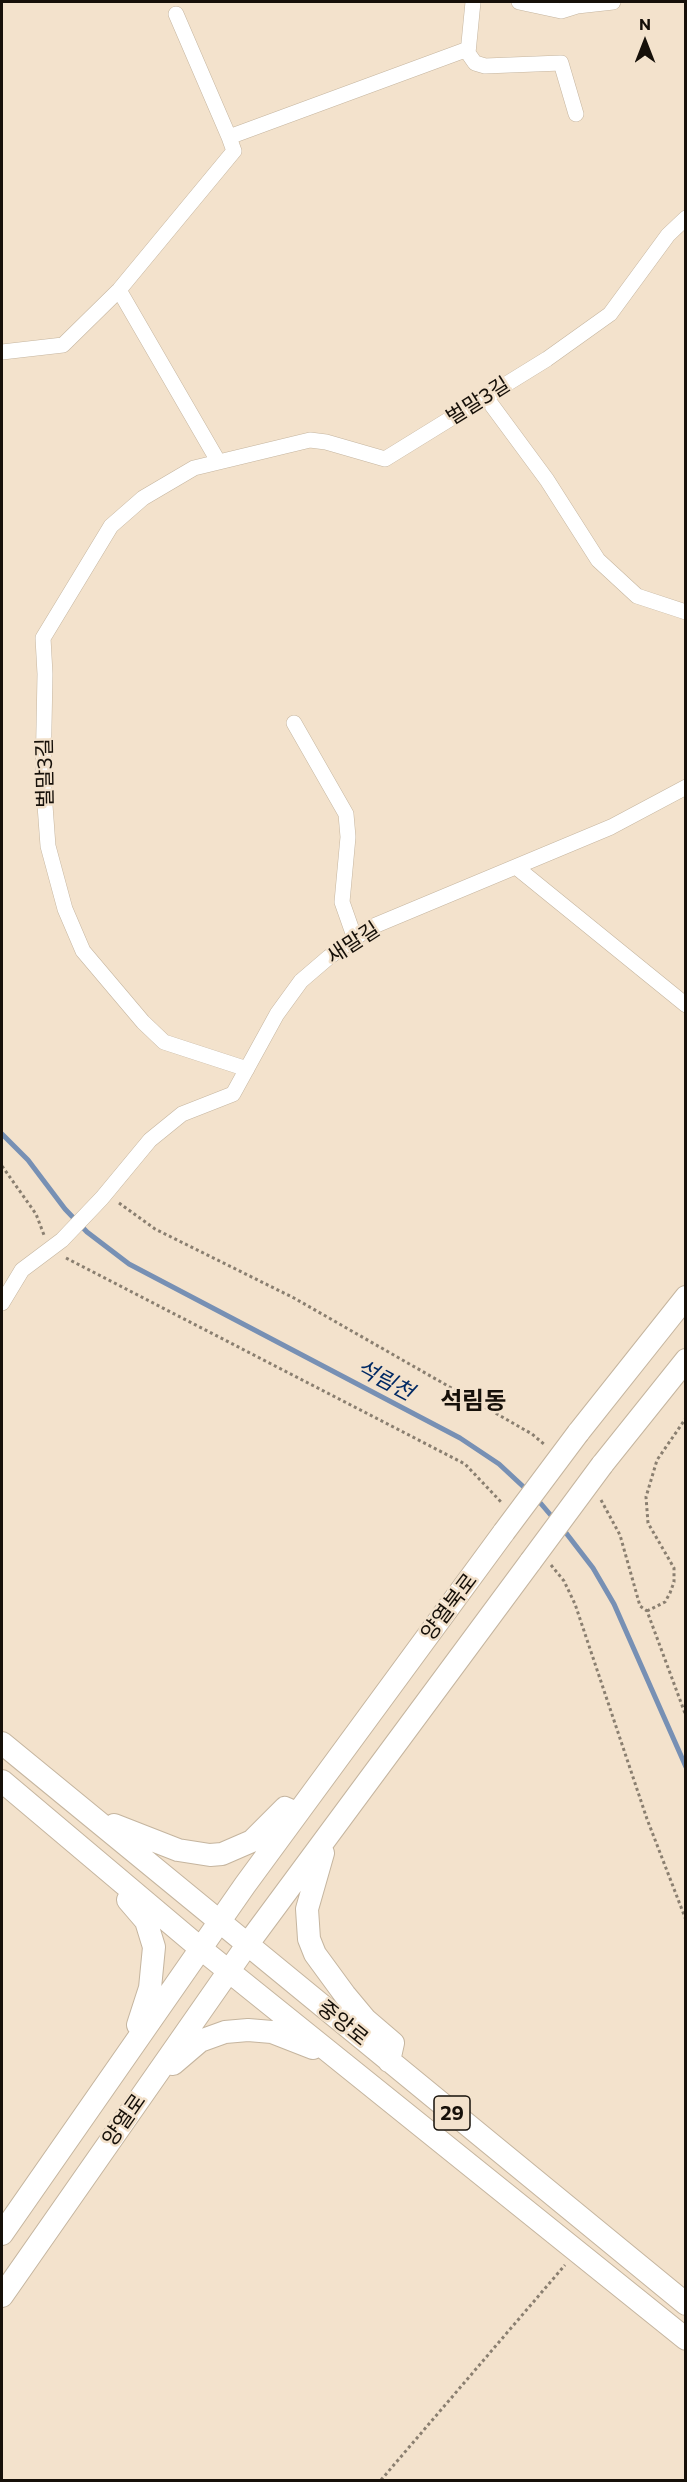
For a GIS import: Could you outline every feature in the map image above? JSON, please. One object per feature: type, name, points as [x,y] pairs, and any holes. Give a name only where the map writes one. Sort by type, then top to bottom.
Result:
[{"type":"main road","name":"양열북로","points":[[219,1921],[578,1433],[686,1297]]},
{"type":"main road","name":"양열북로","points":[[248,1945],[329,1834],[541,1562],[602,1465],[686,1360]]},
{"type":"main road","name":"중앙로","points":[[2,1743],[686,2304]]},
{"type":"main road","name":"중앙로","points":[[2,1781],[200,1948],[686,2339]]},
{"type":"main road","points":[[84,1810],[154,1842],[178,1850],[210,1856],[222,1854],[252,1840],[285,1808],[297,1813]]},
{"type":"main road","points":[[329,1834],[307,1909],[309,1940],[315,1954],[345,1995],[365,2019],[393,2043],[389,2061]]},
{"type":"main road","points":[[128,1887],[127,1899],[146,1921],[154,1947],[150,1988],[132,2045]]},
{"type":"main road","name":"양열로","points":[[2,2234],[219,1921]]},
{"type":"main road","name":"양열로","points":[[2,2296],[163,2063],[248,1945]]},
{"type":"main road","points":[[163,2063],[170,2067],[200,2041],[225,2032],[248,2030],[272,2032],[339,2059]]},
{"type":"street","points":[[473,2],[468,53],[475,63],[485,66],[561,63],[576,114]]},
{"type":"street","points":[[519,2],[561,11],[577,6],[613,2]]},
{"type":"street","points":[[2,352],[63,345],[119,290],[234,152],[176,14]]},
{"type":"street","points":[[229,138],[468,49]]},
{"type":"street","name":"벌말3길","points":[[247,1069],[164,1041],[143,1022],[83,951],[65,909],[48,846],[43,778],[45,674],[43,638],[111,526],[143,498],[194,468],[310,440],[326,442],[386,459],[547,358],[610,314],[668,236],[686,218]]},
{"type":"street","points":[[119,290],[218,461]]},
{"type":"street","points":[[485,396],[547,480],[598,560],[637,597],[686,612]]},
{"type":"street","points":[[294,723],[346,814],[348,837],[342,902],[355,939]]},
{"type":"street","name":"새말길","points":[[56,1245],[105,1194],[150,1140],[182,1114],[233,1094],[277,1014],[301,981],[369,928],[611,827],[686,787]]},
{"type":"street","points":[[516,867],[686,1005]]},
{"type":"street","points":[[2,1302],[22,1270],[56,1245]]},
{"type":"path","points":[[2,1166],[56,1245],[465,1464],[502,1504]]},
{"type":"path","points":[[105,1194],[154,1229],[294,1298],[532,1434],[550,1449]]},
{"type":"path","points":[[647,1611],[665,1602],[674,1582],[674,1568],[648,1523],[646,1497],[657,1460],[686,1418]]},
{"type":"path","points":[[595,1493],[620,1535],[639,1606],[647,1611],[686,1716]]},
{"type":"path","points":[[541,1562],[564,1581],[575,1604],[646,1819],[686,1920]]},
{"type":"path","points":[[381,2481],[577,2251]]},
{"type":"waterway","name":"석림천","points":[[2,1134],[28,1160],[65,1209],[87,1232],[129,1264],[460,1438],[499,1464],[528,1491]]},
{"type":"waterway","name":"석림천","points":[[537,1499],[554,1519]]},
{"type":"waterway","name":"석림천","points":[[563,1529],[593,1568],[614,1604],[686,1767]]},
{"type":"district","name":"석림동","points":[[473,1401]]}]
